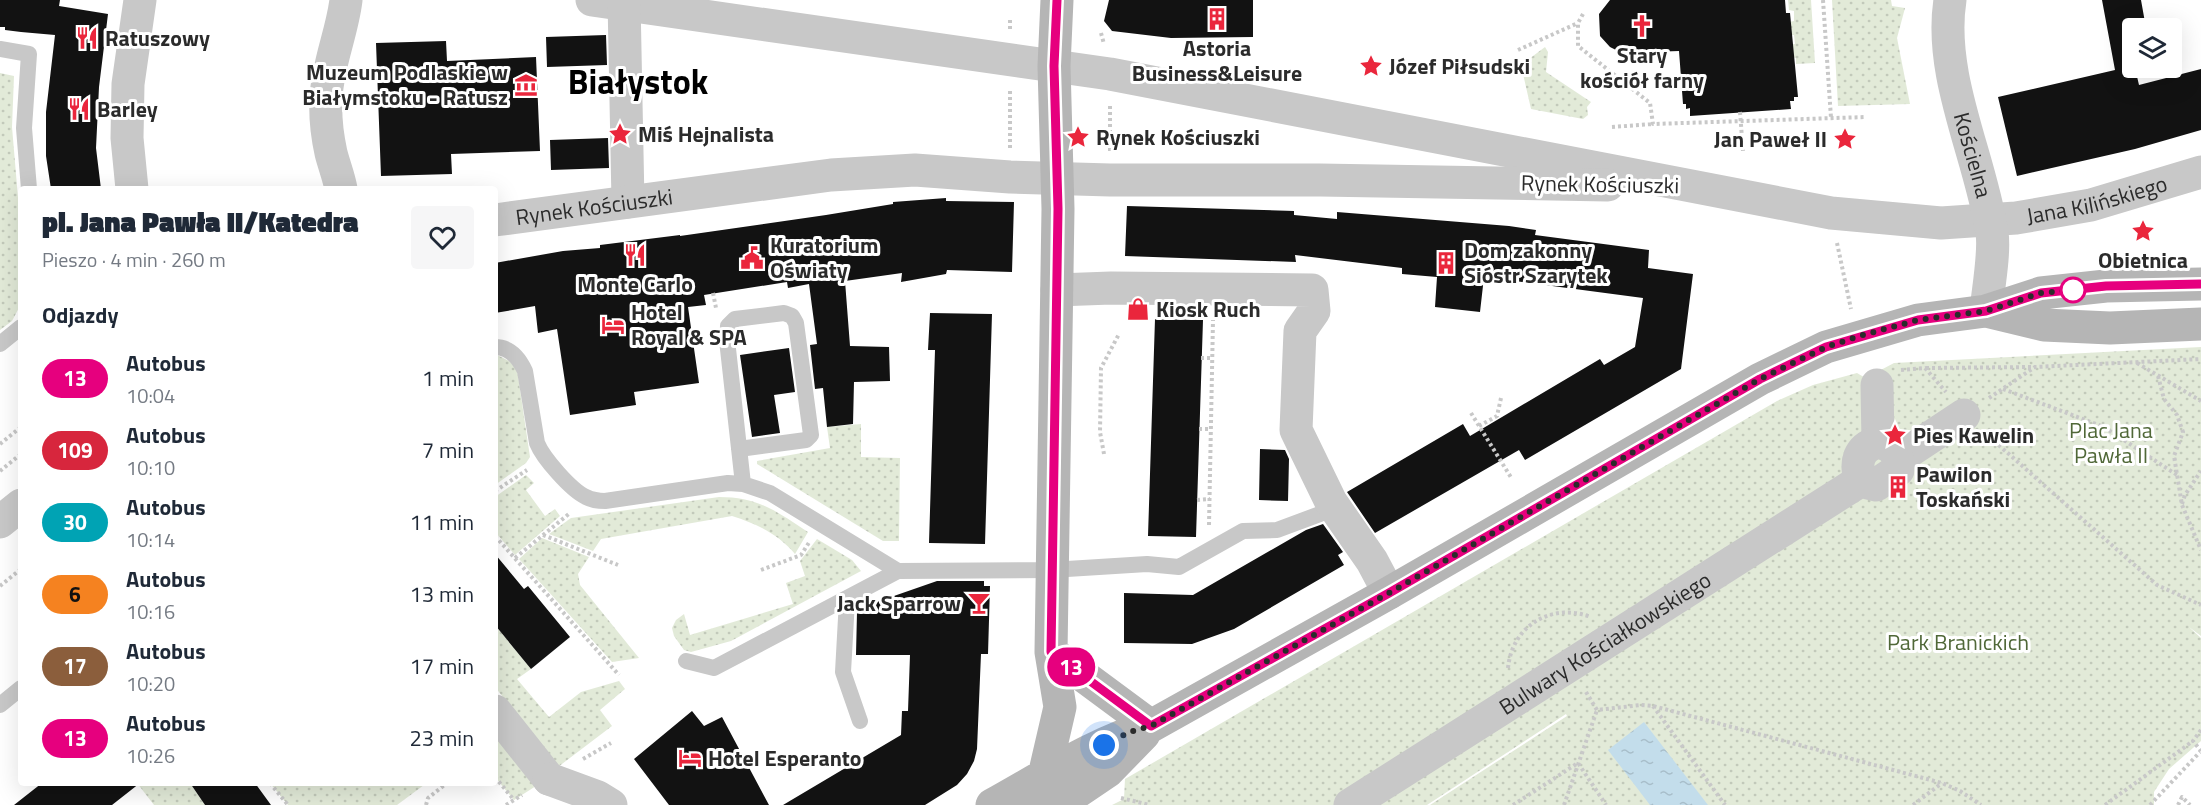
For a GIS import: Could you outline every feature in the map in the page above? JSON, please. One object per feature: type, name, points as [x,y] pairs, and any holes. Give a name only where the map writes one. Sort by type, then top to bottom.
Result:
[{"type":"main road","points":[[1042,791],[1038,749],[1039,707],[1051,652],[1057,290],[1054,66],[1057,0]]},
{"type":"main road","points":[[992,805],[1042,791],[1130,732],[1151,726],[1389,593],[1760,379],[1826,347],[1918,320],[1986,311],[2041,293],[2106,286],[2201,284]]},
{"type":"main road","points":[[1986,311],[2044,325],[2110,328],[2201,324]]},
{"type":"main road","points":[[1051,652],[1151,726]]},
{"type":"main road","points":[[1058,805],[1108,771],[1151,726]]},
{"type":"street","points":[[132,186],[127,138],[128,84],[140,0]]},
{"type":"street","points":[[340,186],[331,154],[326,97],[330,67],[343,25],[346,0]]},
{"type":"street","name":"Rynek Kościuszki","points":[[592,0],[625,2],[1110,74],[1696,186]]},
{"type":"street","name":"Kościelna","points":[[1950,0],[1948,34],[1957,97],[1993,237],[1986,311]]},
{"type":"street","points":[[625,2],[628,202]]},
{"type":"street","name":"Rynek Kościuszki","points":[[498,220],[831,175],[915,170],[1057,179],[1320,180],[1696,186]]},
{"type":"street","name":"Jana Kilińskiego","points":[[1990,220],[2016,218],[2091,205],[2201,172]]},
{"type":"street","points":[[1696,186],[1831,213],[1877,219],[1941,223],[1990,220]]},
{"type":"street","points":[[1057,290],[1111,288],[1312,290],[1314,311],[1300,331],[1296,430],[1331,502],[1372,561],[1389,593]]},
{"type":"street","points":[[1887,378],[1889,450]]},
{"type":"street","name":"Bulwary Kościałkowskiego","points":[[1350,805],[1860,481],[1857,471],[1858,461],[1861,451],[1870,445],[1889,450],[1964,415]]},
{"type":"street","points":[[0,522],[18,507]]},
{"type":"street","points":[[498,715],[550,792],[598,797],[611,805]]},
{"type":"lane","points":[[0,50],[28,54],[24,128],[29,186]]},
{"type":"lane","points":[[739,449],[806,440],[812,435],[796,323],[792,316],[784,313],[735,319],[728,326],[727,340],[739,449],[743,484]]},
{"type":"lane","points":[[0,344],[18,329]]},
{"type":"lane","points":[[498,348],[509,351],[520,360],[525,371],[537,443],[545,458],[587,498],[605,501],[728,483],[743,484],[770,493],[898,571]]},
{"type":"lane","points":[[686,661],[714,668],[898,571],[1051,570],[1147,564],[1179,567],[1243,531],[1277,530],[1320,514],[1331,502]]},
{"type":"lane","points":[[846,600],[843,672],[860,721]]},
{"type":"lane","points":[[0,705],[18,690]]},
{"type":"path","points":[[1823,0],[1831,118]]},
{"type":"path","points":[[1583,14],[1578,23],[1578,46],[1650,103],[1653,124]]},
{"type":"path","points":[[1010,20],[1010,177]]},
{"type":"path","points":[[1518,50],[1578,23]]},
{"type":"path","points":[[1101,33],[1110,74],[1110,180]]},
{"type":"path","points":[[1740,112],[1743,151]]},
{"type":"path","points":[[1612,127],[1866,117]]},
{"type":"path","points":[[1831,213],[1851,307],[1863,335]]},
{"type":"path","points":[[1209,550],[1214,319]]},
{"type":"path","points":[[1104,454],[1100,432],[1101,368],[1119,334]]},
{"type":"path","points":[[1201,358],[1213,358]]},
{"type":"path","points":[[1887,378],[1925,368],[2036,367],[2201,359]]},
{"type":"path","points":[[2136,362],[2201,401]]},
{"type":"path","points":[[1964,415],[2036,367]]},
{"type":"path","points":[[1925,368],[1964,415],[2157,585],[2201,605]]},
{"type":"path","points":[[2158,376],[2164,399],[2177,415],[2183,432],[2174,456],[2182,505],[2201,550]]},
{"type":"path","points":[[2003,389],[2104,427],[2177,475]]},
{"type":"path","points":[[1479,426],[1497,416],[1501,398]]},
{"type":"path","points":[[1471,413],[1512,479]]},
{"type":"path","points":[[0,444],[18,429]]},
{"type":"path","points":[[1198,429],[1211,429]]},
{"type":"path","points":[[0,471],[18,456]]},
{"type":"path","points":[[498,489],[545,458]]},
{"type":"path","points":[[2182,505],[2185,495],[2201,471]]},
{"type":"path","points":[[515,558],[587,498]]},
{"type":"path","points":[[1197,500],[1210,499]]},
{"type":"path","points":[[543,535],[618,566]]},
{"type":"path","points":[[498,539],[619,675]]},
{"type":"path","points":[[761,570],[801,555]]},
{"type":"path","points":[[0,586],[18,571]]},
{"type":"path","points":[[1514,702],[1507,677],[1509,657],[1520,633],[1537,618],[1557,612],[1574,612],[1600,621],[1618,636]]},
{"type":"path","points":[[1569,667],[1598,710]]},
{"type":"path","points":[[1598,710],[1641,705],[1653,706],[1942,783],[1960,791],[1981,805]]},
{"type":"path","points":[[1653,706],[1725,805]]},
{"type":"path","points":[[1564,805],[1598,710]]},
{"type":"path","points":[[2105,805],[2193,741],[2201,730]]},
{"type":"path","points":[[2150,805],[2200,752],[2193,741]]},
{"type":"path","points":[[1513,805],[1578,763]]},
{"type":"path","points":[[1578,763],[1606,805]]},
{"type":"path","points":[[498,781],[514,800]]},
{"type":"path","points":[[1913,805],[1942,783]]},
{"type":"path","points":[[272,786],[288,805]]},
{"type":"path","points":[[426,805],[428,798],[443,786]]},
{"type":"path","points":[[1113,795],[1150,805]]},
{"type":"path","points":[[2178,805],[2182,797],[2190,805]]},
{"type":"green space","points":[[1788,0],[1811,0],[1815,63],[1796,64],[1796,58],[1791,57],[1790,44],[1795,44],[1794,35],[1789,35],[1789,22],[1794,21],[1794,11],[1789,10]]},
{"type":"green space","points":[[1832,0],[1891,0],[1892,6],[1905,8],[1897,38],[1910,104],[1838,106]]},
{"type":"green space","points":[[1545,47],[1548,52],[1546,72],[1591,102],[1587,107],[1588,115],[1583,119],[1531,109],[1521,65]]},
{"type":"green space","points":[[0,73],[14,76],[12,127],[18,198],[18,310],[12,321],[0,330]]},
{"type":"green space","points":[[2201,347],[2201,636],[2189,627],[2201,638],[2201,741],[2169,769],[2154,792],[2154,805],[1430,805],[1567,716],[1566,714],[1427,805],[1112,805],[1124,799],[1125,779],[1777,401],[1813,385],[1857,373],[1877,385],[1877,372],[1894,363]]},
{"type":"green space","points":[[498,356],[509,361],[517,369],[530,457],[526,463],[498,483]]},
{"type":"green space","points":[[861,424],[861,457],[900,458],[899,541],[883,541],[757,464],[757,461],[830,448],[827,427]]},
{"type":"green space","points":[[526,475],[534,483],[526,490],[545,516],[555,509],[560,516],[515,555],[498,535],[498,495]]},
{"type":"green space","points":[[719,497],[756,503],[776,512],[808,532],[795,554],[766,530],[732,516],[601,539],[593,551],[549,534],[571,518]]},
{"type":"green space","points":[[542,538],[589,557],[578,574],[580,585],[639,658],[612,662],[519,559]]},
{"type":"green space","points":[[817,539],[852,560],[861,571],[731,641],[691,652],[684,650],[674,636],[672,628],[676,620],[684,614],[690,635],[793,604],[786,583],[805,576],[800,561]]},
{"type":"green space","points":[[498,629],[531,669],[517,679],[549,717],[581,692],[619,681],[625,689],[600,710],[612,726],[558,767],[498,691]]},
{"type":"green space","points":[[498,737],[536,786],[514,800],[498,781]]},
{"type":"green space","points":[[139,786],[192,786],[205,805],[154,805]]},
{"type":"green space","points":[[272,786],[423,786],[397,805],[288,805]]},
{"type":"water","points":[[1644,722],[1708,805],[1650,805],[1608,750]]},
{"type":"building","points":[[0,0],[60,0],[59,6],[108,14],[99,87],[96,148],[101,186],[51,186],[46,156],[46,112],[55,35],[5,30],[5,27],[0,27]]},
{"type":"building","name":"Astoria Business&Leisure","points":[[1109,0],[1253,0],[1253,37],[1171,38],[1112,31],[1104,21]]},
{"type":"building","points":[[1610,0],[1785,0],[1786,13],[1790,13],[1798,97],[1790,101],[1791,109],[1690,116],[1690,108],[1686,109],[1686,104],[1683,104],[1679,51],[1622,53],[1610,47],[1600,36],[1599,14]]},
{"type":"building","points":[[2102,0],[2141,0],[2144,18],[2122,18],[2122,78],[2137,78],[2139,85],[2166,78],[2182,78],[2182,74],[2201,69],[2201,130],[2135,149],[2017,176],[1998,97],[2115,70]]},
{"type":"building","points":[[606,35],[607,65],[547,67],[546,37]]},
{"type":"building","points":[[446,41],[447,61],[536,57],[540,151],[451,154],[452,174],[381,176],[376,43]]},
{"type":"building","points":[[608,138],[609,168],[551,170],[550,140]]},
{"type":"building","points":[[946,198],[946,201],[1014,202],[1012,272],[947,270],[946,274],[901,282],[902,273],[845,281],[850,346],[889,347],[890,381],[854,382],[853,424],[827,427],[823,388],[815,389],[810,345],[817,344],[809,284],[788,288],[787,282],[704,295],[706,305],[688,307],[699,383],[634,392],[636,405],[570,415],[557,329],[538,333],[535,306],[498,312],[498,262],[563,251],[600,248],[600,245],[826,215],[893,204],[893,202]]},
{"type":"building","points":[[1127,206],[1294,211],[1294,215],[1337,219],[1337,212],[1509,226],[1536,230],[1535,235],[1649,250],[1648,268],[1693,274],[1681,369],[1525,460],[1519,450],[1375,533],[1347,492],[1463,424],[1470,436],[1600,359],[1604,365],[1635,347],[1643,298],[1484,277],[1480,312],[1435,307],[1437,277],[1402,274],[1402,268],[1295,255],[1296,262],[1125,256]]},
{"type":"building","points":[[930,313],[992,314],[985,544],[929,543],[935,350],[928,350]]},
{"type":"building","points":[[1155,319],[1203,320],[1196,537],[1148,536]]},
{"type":"building","points":[[789,348],[795,392],[774,395],[780,433],[752,437],[740,355]]},
{"type":"building","points":[[1260,449],[1285,450],[1289,459],[1288,501],[1259,500]]},
{"type":"building","points":[[1323,524],[1343,552],[1338,555],[1344,565],[1234,629],[1192,644],[1124,643],[1124,593],[1193,595],[1306,530]]},
{"type":"building","points":[[498,558],[524,589],[528,586],[570,637],[531,669],[498,629]]},
{"type":"building","points":[[937,581],[984,581],[984,586],[990,586],[988,654],[981,654],[977,749],[967,774],[957,785],[925,805],[783,805],[901,735],[902,711],[908,711],[910,655],[856,655],[857,612],[868,605]]},
{"type":"building","name":"Hotel Esperanto","points":[[692,711],[704,726],[722,717],[769,805],[669,805],[634,759]]},
{"type":"building","points":[[38,786],[136,786],[112,805],[14,805]]},
{"type":"building","points":[[192,786],[257,786],[271,805],[205,805]]},
{"type":"bus line","name":"13","points":[[1057,0],[1054,66],[1058,209],[1051,652],[1151,726],[1389,593],[1760,379],[1826,347],[1918,320],[1986,311],[2041,293],[2106,286],[2201,284]]},
{"type":"place","name":"Astoria Business&Leisure","points":[[1217,19]]},
{"type":"place","name":"Stary kościół farny","points":[[1642,26]]},
{"type":"place","name":"Ratuszowy","points":[[87,38]]},
{"type":"place","name":"Józef Piłsudski","points":[[1371,66]]},
{"type":"place","name":"Muzeum Podlaskie w Białymstoku - Ratusz","points":[[526,85]]},
{"type":"place","name":"Barley","points":[[79,109]]},
{"type":"place","name":"Miś Hejnalista","points":[[620,134]]},
{"type":"place","name":"Rynek Kościuszki","points":[[1078,137]]},
{"type":"place","name":"Jan Paweł II","points":[[1845,139]]},
{"type":"place","name":"Obietnica","points":[[2143,231]]},
{"type":"place","name":"Monte Carlo","points":[[635,255]]},
{"type":"place","name":"Kuratorium Oświaty","points":[[752,258]]},
{"type":"place","name":"Dom zakonny Sióstr Szarytek","points":[[1446,263]]},
{"type":"place","name":"Kiosk Ruch","points":[[1138,309]]},
{"type":"place","name":"Hotel Royal & SPA","points":[[613,325]]},
{"type":"place","name":"Pies Kawelin","points":[[1895,435]]},
{"type":"place","name":"Pawilon Toskański","points":[[1898,487]]},
{"type":"place","name":"Jack Sparrow","points":[[979,603]]},
{"type":"place","name":"Hotel Esperanto","points":[[690,758]]},
{"type":"district","name":"Białystok","points":[[638,81]]},
{"type":"route","points":[[1104,745],[1130,732],[1151,726],[1389,593],[1760,379],[1826,347],[1918,320],[1986,311],[2041,293],[2073,290]]},
{"type":"park label","name":"Plac Jana Pawła II","points":[[2111,443]]},
{"type":"park label","name":"Park Branickich","points":[[1958,642]]}]
